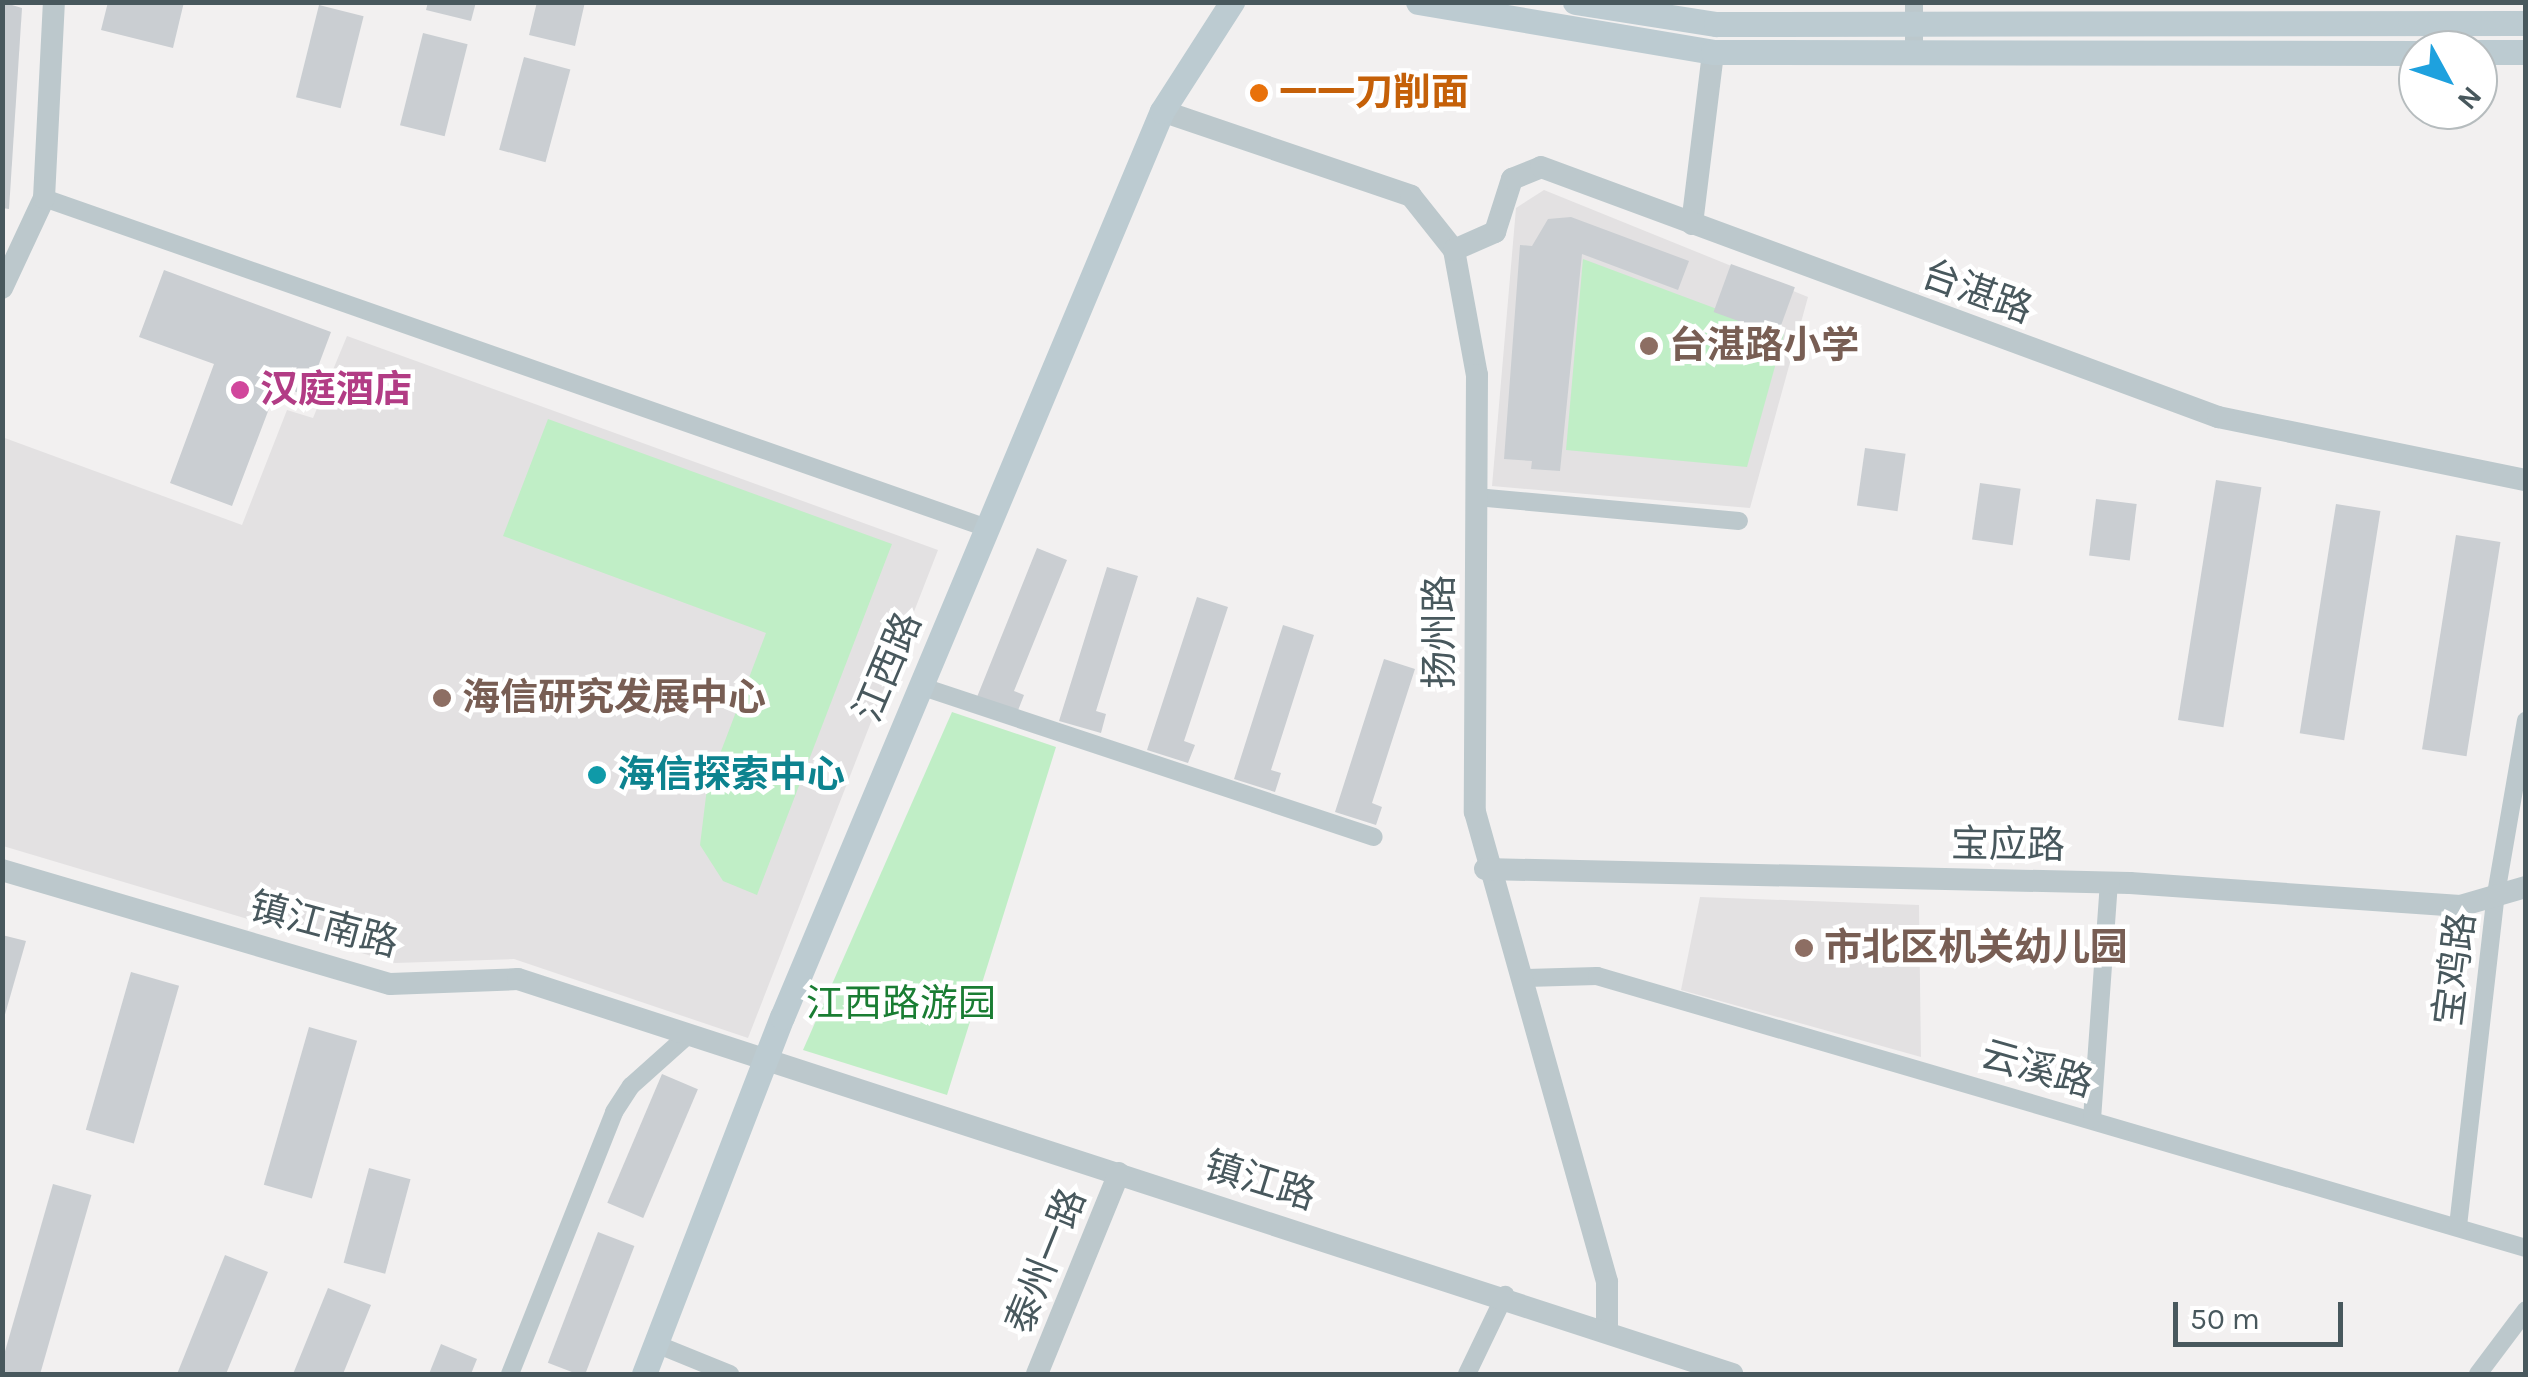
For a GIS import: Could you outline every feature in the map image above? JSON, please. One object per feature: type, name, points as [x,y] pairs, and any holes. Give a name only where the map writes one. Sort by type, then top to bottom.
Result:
[{"type":"main road","name":"江西路","points":[[644,1374],[764,1061],[1162,110],[1232,2]]},
{"type":"main road","points":[[1418,2],[1713,52],[1914,56],[2398,53]]},
{"type":"main road","points":[[1575,2],[1716,24],[1914,14],[2526,23]]},
{"type":"main road","points":[[2498,52],[2526,52]]},
{"type":"street","points":[[2,288],[44,198],[54,2]]},
{"type":"street","points":[[1914,14],[1914,56]]},
{"type":"street","points":[[1692,224],[1713,52]]},
{"type":"street","name":"扬州路","points":[[1162,110],[1410,196],[1454,250],[1477,375],[1475,812],[1485,869],[1526,978],[1606,1282],[1608,1330]]},
{"type":"street","name":"台湛路","points":[[1454,250],[1494,232],[1512,179],[1541,167],[2218,417],[2526,480]]},
{"type":"street","points":[[44,198],[987,528]]},
{"type":"street","points":[[1476,497],[1739,521]]},
{"type":"street","points":[[920,686],[1374,837]]},
{"type":"street","name":"宝鸡路","points":[[2458,1226],[2496,894],[2526,721]]},
{"type":"street","name":"宝应路","points":[[1485,869],[2109,882],[2460,906],[2526,886]]},
{"type":"street","name":"镇江南路","points":[[2,870],[390,984],[518,979],[764,1061]]},
{"type":"street","points":[[2092,1119],[2109,882]]},
{"type":"street","name":"云溪路","points":[[1526,978],[1598,976],[2526,1248]]},
{"type":"street","points":[[510,1374],[614,1112],[630,1086],[687,1036]]},
{"type":"street","name":"镇江路","points":[[764,1061],[1505,1295],[1732,1374]]},
{"type":"street","name":"泰州一路","points":[[1037,1374],[1119,1174]]},
{"type":"street","points":[[1466,1374],[1505,1295]]},
{"type":"street","points":[[2478,1374],[2526,1310]]},
{"type":"street","points":[[656,1344],[730,1374]]},
{"type":"shaded area","name":"台湛路小学","points":[[1544,190],[1808,297],[1750,508],[1492,486],[1516,208]]},
{"type":"shaded area","name":"海信研究发展中心","points":[[347,336],[938,550],[748,1038],[514,959],[395,963],[3,846],[2,437],[242,525],[287,410],[313,418]]},
{"type":"shaded area","name":"市北区机关幼儿园","points":[[1700,897],[1919,905],[1921,1057],[1681,990]]},
{"type":"green space","points":[[1583,259],[1784,334],[1747,467],[1566,450]]},
{"type":"green space","points":[[548,419],[892,544],[757,895],[723,881],[700,845],[707,788],[766,633],[503,536]]},
{"type":"green space","name":"江西路游园","points":[[952,712],[1056,747],[947,1095],[803,1050]]},
{"type":"building","points":[[2,2],[22,8],[9,209],[2,208]]},
{"type":"building","points":[[108,2],[184,2],[173,48],[101,30]]},
{"type":"building","points":[[428,2],[476,2],[471,21],[426,10]]},
{"type":"building","points":[[537,2],[585,2],[575,46],[529,35]]},
{"type":"building","points":[[319,5],[364,16],[341,108],[296,97]]},
{"type":"building","points":[[423,33],[468,44],[445,136],[400,125]]},
{"type":"building","points":[[524,57],[570,69],[546,162],[499,150]]},
{"type":"building","points":[[1571,217],[1689,261],[1678,290],[1582,254],[1560,471],[1531,469],[1532,461],[1504,459],[1520,245],[1532,246],[1548,219]]},
{"type":"building","points":[[1731,264],[1795,287],[1777,335],[1714,312]]},
{"type":"building","name":"汉庭酒店","points":[[164,270],[331,332],[307,396],[278,385],[232,506],[170,483],[214,364],[139,337]]},
{"type":"building","points":[[1865,448],[1906,454],[1898,511],[1857,505]]},
{"type":"building","points":[[2216,480],[2261,487],[2223,727],[2178,720]]},
{"type":"building","points":[[1980,483],[2021,489],[2013,545],[1972,539]]},
{"type":"building","points":[[2096,499],[2137,504],[2130,561],[2089,556]]},
{"type":"building","points":[[2336,504],[2380,511],[2344,740],[2300,733]]},
{"type":"building","points":[[2456,535],[2500,542],[2466,756],[2422,749]]},
{"type":"building","points":[[1037,548],[1067,560],[1014,691],[1024,695],[1017,713],[977,697]]},
{"type":"building","points":[[1107,567],[1138,576],[1096,711],[1106,714],[1101,733],[1059,721]]},
{"type":"building","points":[[1197,597],[1228,607],[1184,741],[1195,745],[1188,763],[1147,750]]},
{"type":"building","points":[[1283,625],[1314,635],[1271,770],[1281,773],[1275,792],[1234,779]]},
{"type":"building","points":[[1384,659],[1415,669],[1372,803],[1382,807],[1376,825],[1335,812]]},
{"type":"building","points":[[2,935],[26,941],[4,1018],[2,1018]]},
{"type":"building","points":[[131,972],[179,986],[134,1143],[86,1130]]},
{"type":"building","points":[[309,1027],[357,1041],[312,1198],[264,1185]]},
{"type":"building","points":[[662,1074],[698,1089],[643,1218],[607,1203]]},
{"type":"building","points":[[369,1168],[411,1179],[385,1274],[344,1263]]},
{"type":"building","points":[[53,1184],[91,1195],[40,1374],[2,1374],[2,1362]]},
{"type":"building","points":[[598,1232],[634,1246],[585,1374],[548,1363]]},
{"type":"building","points":[[225,1255],[268,1272],[226,1374],[177,1374]]},
{"type":"building","points":[[328,1288],[371,1305],[343,1374],[293,1374]]},
{"type":"building","points":[[441,1344],[477,1359],[471,1374],[429,1374]]},
{"type":"place","name":"一一刀削面","points":[[1259,93]]},
{"type":"place","name":"台湛路小学","points":[[1649,346]]},
{"type":"place","name":"汉庭酒店","points":[[240,390]]},
{"type":"place","name":"海信研究发展中心","points":[[442,698]]},
{"type":"place","name":"海信探索中心","points":[[597,775]]},
{"type":"place","name":"市北区机关幼儿园","points":[[1804,948]]}]
